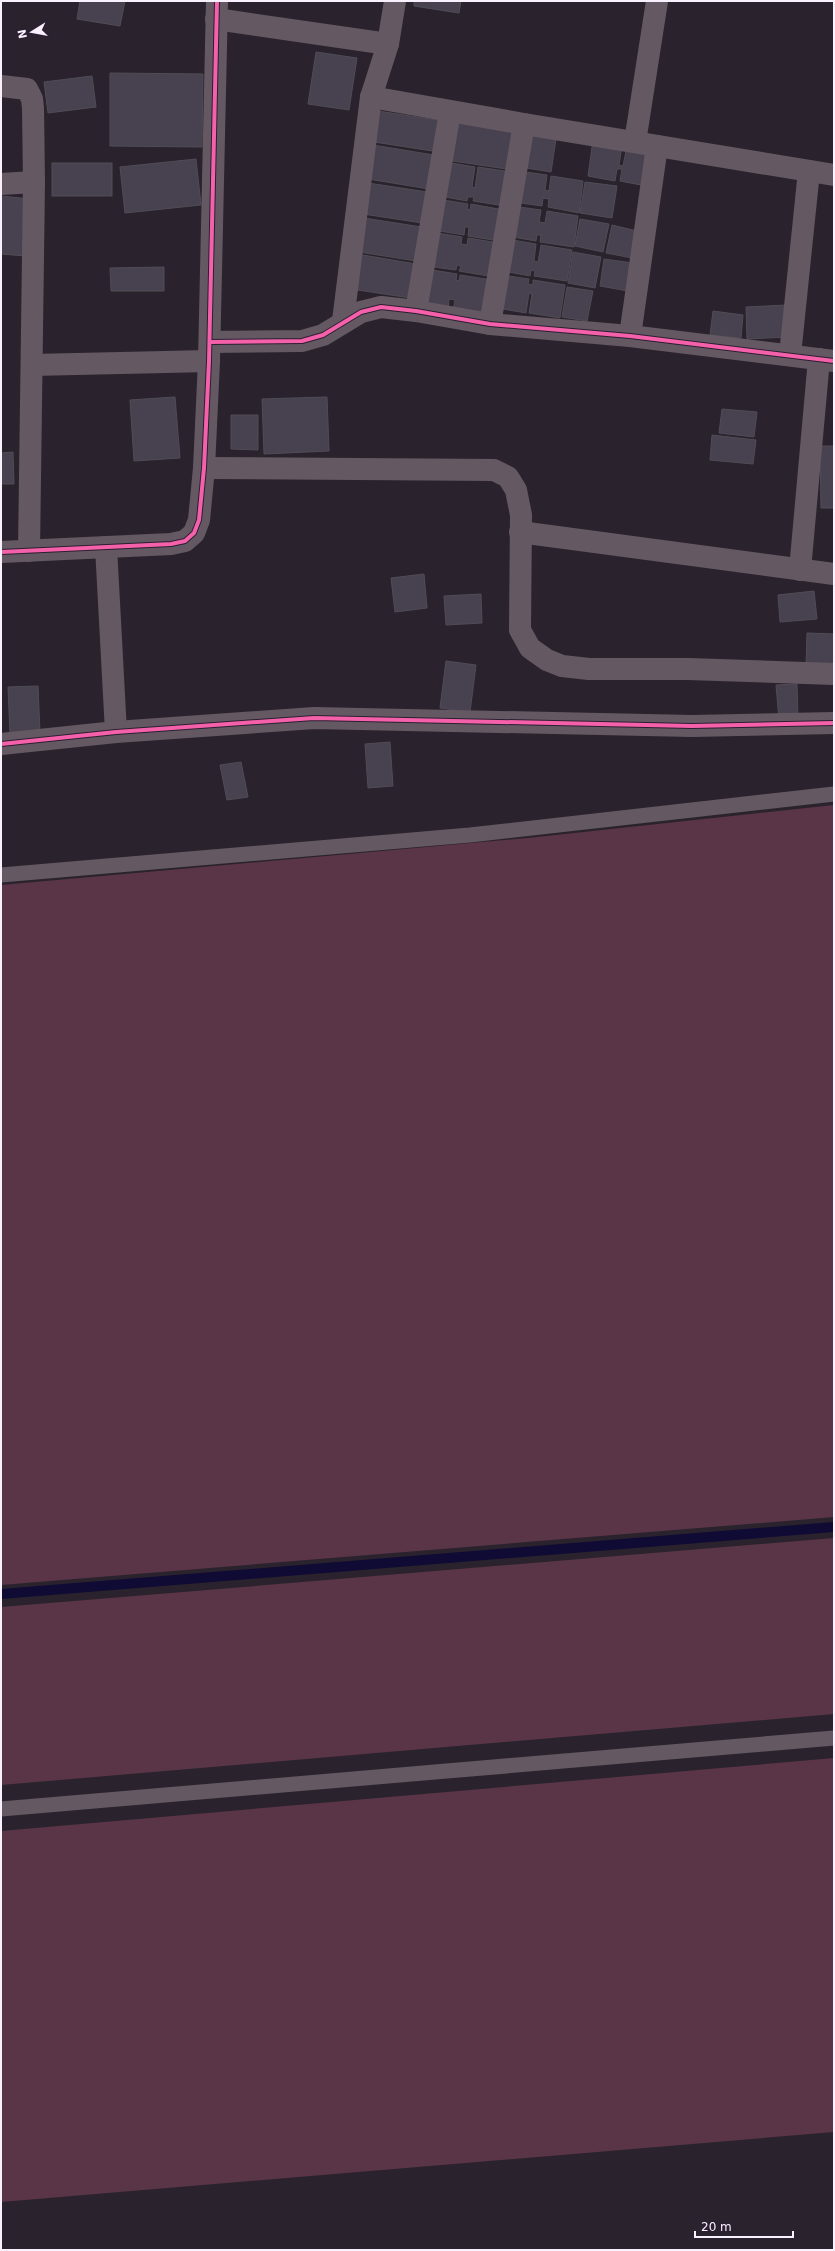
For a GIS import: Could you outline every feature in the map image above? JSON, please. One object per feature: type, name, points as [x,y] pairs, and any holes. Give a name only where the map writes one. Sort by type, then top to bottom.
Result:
[{"type":"street","points":[[343,321],[371,96],[388,44],[395,1]]},
{"type":"street","points":[[635,142],[657,1]]},
{"type":"street","points":[[1,552],[171,544],[185,541],[194,533],[199,520],[204,468],[210,351],[217,10],[388,44]]},
{"type":"street","points":[[1,86],[27,89],[32,99],[34,182],[29,551]]},
{"type":"street","points":[[371,96],[450,112],[834,175]]},
{"type":"street","points":[[416,311],[450,112]]},
{"type":"street","points":[[490,324],[524,124]]},
{"type":"street","points":[[630,336],[657,146]]},
{"type":"street","points":[[790,356],[809,171]]},
{"type":"street","points":[[1,184],[34,182]]},
{"type":"street","points":[[32,365],[210,351],[302,341],[323,335],[343,321],[361,312],[380,307],[416,311],[490,324],[630,336],[827,360],[800,570]]},
{"type":"street","points":[[204,468],[494,470],[508,477],[516,490],[521,515],[520,630],[530,648],[547,660],[562,666],[589,669],[688,669],[834,674]]},
{"type":"street","points":[[520,532],[834,574]]},
{"type":"street","points":[[106,547],[116,732]]},
{"type":"street","points":[[1,744],[116,732],[314,718],[692,726],[834,723]]},
{"type":"lane","points":[[1,875],[470,835],[834,794]]},
{"type":"lane","points":[[1,1809],[834,1738]]},
{"type":"shaded area","points":[[834,805],[834,1517],[1,1585],[1,885],[528,838]]},
{"type":"shaded area","points":[[834,1538],[834,1714],[1,1785],[1,1607]]},
{"type":"shaded area","points":[[834,1758],[834,2132],[1,2202],[1,1831]]},
{"type":"building","points":[[80,1],[125,1],[120,26],[77,19]]},
{"type":"building","points":[[414,1],[461,1],[459,13],[414,6]]},
{"type":"building","points":[[316,52],[357,58],[349,110],[308,104]]},
{"type":"building","points":[[110,73],[203,74],[202,147],[110,146]]},
{"type":"building","points":[[92,76],[96,107],[48,113],[44,82]]},
{"type":"building","points":[[378,111],[443,121],[439,152],[374,142]]},
{"type":"building","points":[[452,122],[518,132],[513,170],[446,160]]},
{"type":"building","points":[[526,134],[556,139],[551,172],[520,167]]},
{"type":"building","points":[[593,140],[622,145],[619,165],[623,166],[627,146],[652,150],[646,186],[620,181],[622,169],[617,169],[615,181],[588,176]]},
{"type":"building","points":[[373,145],[440,156],[435,190],[368,179]]},
{"type":"building","points":[[196,159],[201,205],[125,213],[120,167]]},
{"type":"building","points":[[446,162],[475,167],[472,187],[475,188],[478,167],[511,172],[505,206],[473,201],[474,197],[468,197],[467,201],[440,196]]},
{"type":"building","points":[[52,163],[112,163],[112,196],[52,196]]},
{"type":"building","points":[[518,171],[547,175],[545,190],[549,191],[551,176],[583,181],[579,213],[548,207],[549,199],[543,198],[542,206],[514,202]]},
{"type":"building","points":[[585,182],[617,186],[612,218],[580,213]]},
{"type":"building","points":[[368,183],[434,193],[429,224],[363,214]]},
{"type":"building","points":[[1,196],[30,199],[25,256],[1,254]]},
{"type":"building","points":[[438,199],[468,204],[467,209],[470,210],[471,204],[504,210],[499,241],[468,236],[469,227],[465,227],[464,235],[433,230]]},
{"type":"building","points":[[512,206],[541,210],[539,222],[545,223],[547,211],[578,216],[574,247],[540,242],[541,235],[537,235],[536,241],[507,236]]},
{"type":"building","points":[[364,218],[428,228],[422,262],[359,252]]},
{"type":"building","points":[[580,219],[609,224],[603,252],[575,246]]},
{"type":"building","points":[[612,225],[637,231],[632,258],[606,253]]},
{"type":"building","points":[[431,232],[462,237],[461,244],[467,245],[468,238],[499,243],[494,277],[459,271],[461,266],[457,265],[456,270],[426,266]]},
{"type":"building","points":[[507,239],[536,244],[534,261],[538,262],[541,245],[572,250],[567,281],[534,276],[535,271],[531,270],[530,276],[503,271]]},
{"type":"building","points":[[573,252],[601,257],[595,288],[568,283]]},
{"type":"building","points":[[357,254],[422,265],[417,299],[351,289]]},
{"type":"building","points":[[604,259],[633,263],[628,291],[600,286]]},
{"type":"building","points":[[164,267],[164,291],[111,291],[110,268]]},
{"type":"building","points":[[426,269],[457,274],[456,280],[459,281],[460,275],[492,280],[486,316],[453,311],[455,300],[449,299],[448,310],[421,306]]},
{"type":"building","points":[[502,275],[529,279],[528,284],[533,285],[533,280],[565,285],[560,318],[529,313],[532,294],[529,293],[526,313],[497,308]]},
{"type":"building","points":[[567,287],[593,291],[587,321],[562,317]]},
{"type":"building","points":[[787,305],[789,337],[747,339],[746,307]]},
{"type":"building","points":[[713,311],[743,315],[741,338],[710,335]]},
{"type":"building","points":[[175,397],[180,458],[134,461],[130,400]]},
{"type":"building","points":[[327,397],[329,451],[264,454],[262,399]]},
{"type":"building","points":[[722,409],[757,412],[754,437],[719,433]]},
{"type":"building","points":[[231,415],[258,415],[258,450],[231,449]]},
{"type":"building","points":[[712,435],[756,440],[753,464],[710,460]]},
{"type":"building","points":[[820,446],[834,446],[834,508],[821,508]]},
{"type":"building","points":[[13,452],[14,484],[1,484],[1,453]]},
{"type":"building","points":[[424,574],[427,608],[395,612],[391,578]]},
{"type":"building","points":[[814,591],[817,619],[780,622],[778,595]]},
{"type":"building","points":[[481,594],[482,623],[446,625],[444,596]]},
{"type":"building","points":[[807,633],[834,634],[834,666],[806,665]]},
{"type":"building","points":[[446,661],[476,665],[470,712],[440,708]]},
{"type":"building","points":[[797,684],[798,719],[779,720],[776,685]]},
{"type":"building","points":[[38,686],[40,733],[10,734],[8,687]]},
{"type":"building","points":[[390,742],[393,786],[368,788],[365,744]]},
{"type":"building","points":[[241,762],[248,797],[227,800],[220,765]]},
{"type":"waterway","points":[[1,1594],[834,1527]]},
{"type":"cycle path","points":[[1,552],[171,544],[185,541],[194,533],[199,520],[204,468],[209,361],[217,1]]},
{"type":"cycle path","points":[[210,342],[302,341],[323,335],[361,312],[381,307],[416,311],[490,324],[630,336],[834,361]]},
{"type":"cycle path","points":[[1,744],[116,732],[314,718],[692,726],[834,723]]}]
